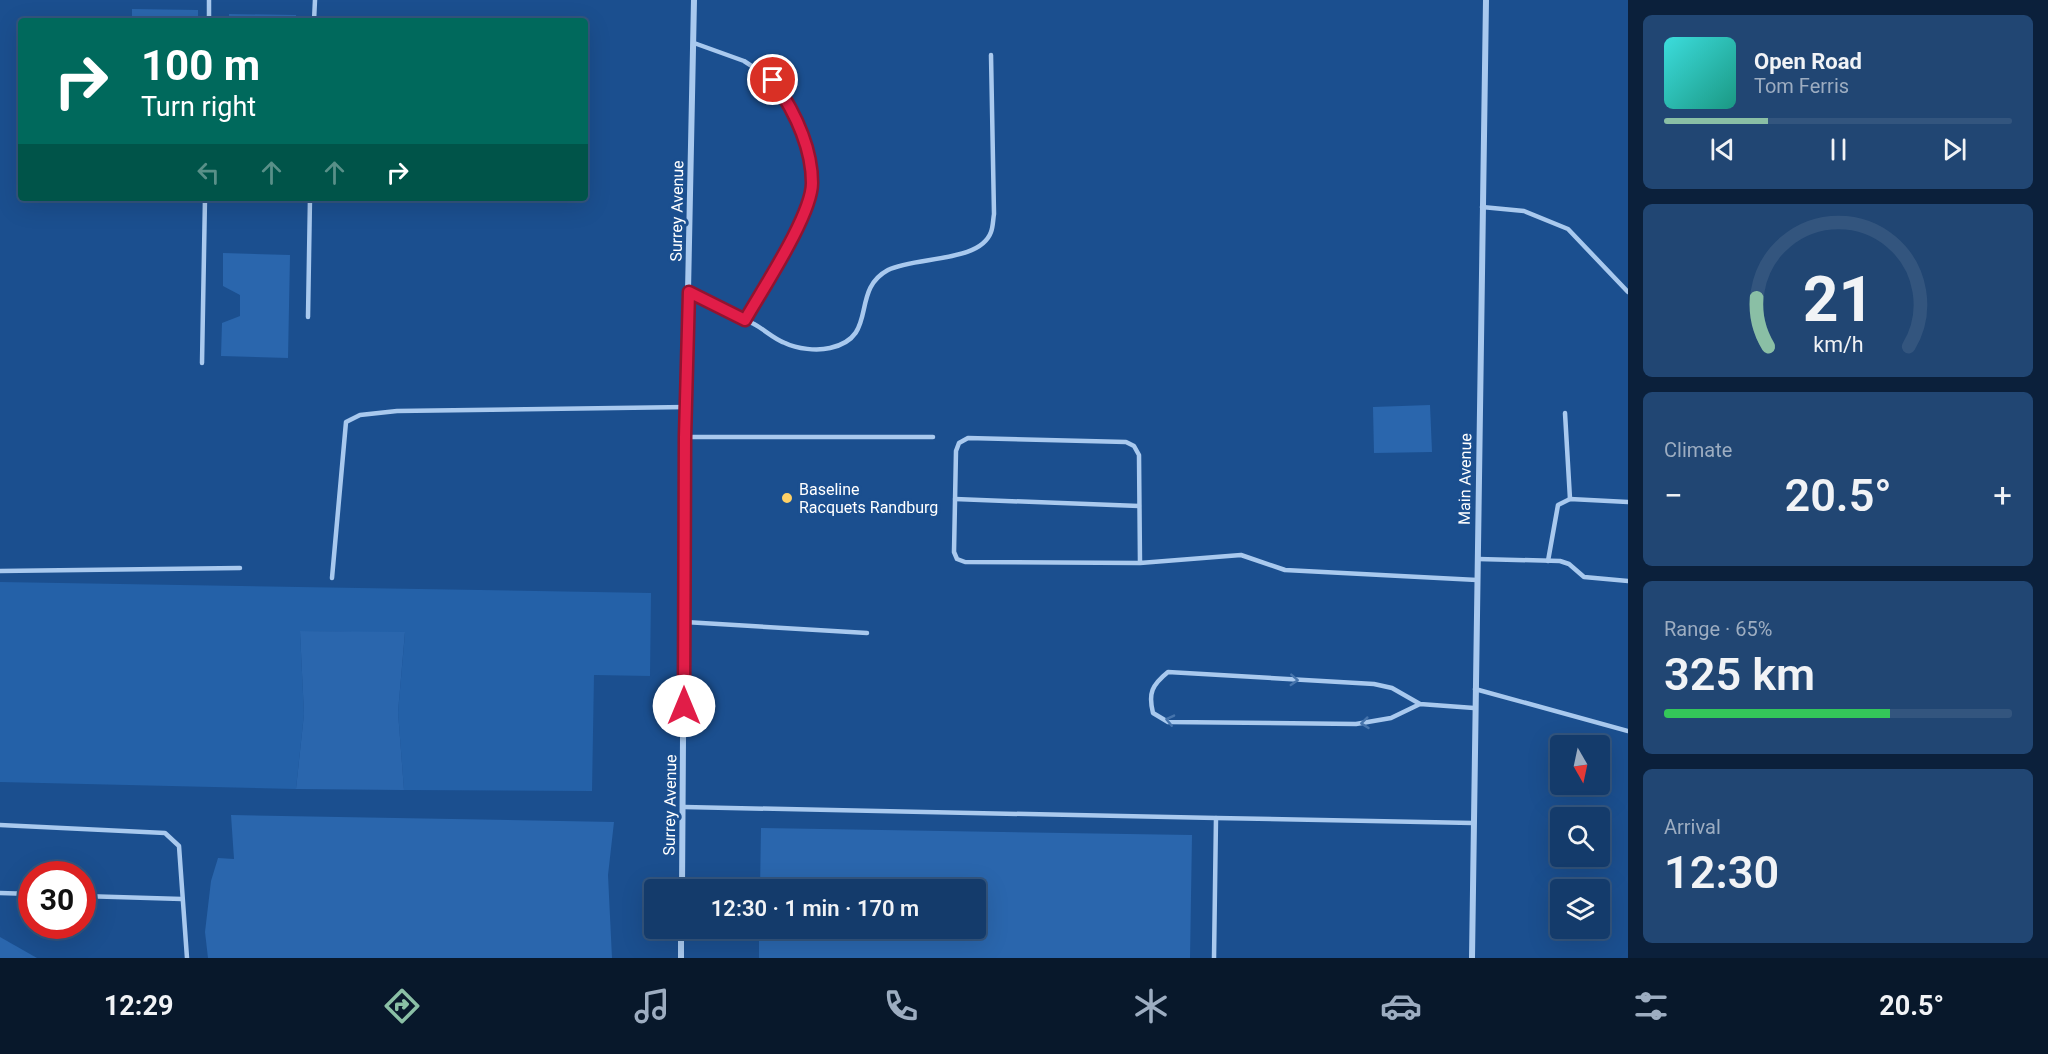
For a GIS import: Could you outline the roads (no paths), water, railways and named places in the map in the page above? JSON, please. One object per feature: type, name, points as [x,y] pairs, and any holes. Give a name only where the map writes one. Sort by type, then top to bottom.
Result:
[{"type":"street","name":"Surrey Avenue","points":[[682,879],[685,437],[694,0]]},
{"type":"street","name":"Main Avenue","points":[[1472,958],[1486,0]]},
{"type":"street","points":[[681,939],[681,958]]},
{"type":"lane","points":[[209,0],[209,18]]},
{"type":"lane","points":[[314,18],[315,0]]},
{"type":"lane","points":[[694,43],[744,61],[773,80],[791,107],[807,151],[812,184],[806,211],[745,320]]},
{"type":"lane","points":[[689,292],[786,344],[812,349],[830,348],[848,341],[860,329],[868,290],[886,271],[903,263],[956,255],[978,248],[991,234],[994,214],[992,56]]},
{"type":"lane","points":[[202,363],[205,201]]},
{"type":"lane","points":[[308,317],[310,201]]},
{"type":"lane","points":[[1482,207],[1524,212],[1568,229],[1628,291]]},
{"type":"lane","points":[[332,578],[346,422],[353,418],[376,413],[468,409],[687,407]]},
{"type":"lane","points":[[1565,413],[1570,499]]},
{"type":"lane","points":[[685,437],[933,437]]},
{"type":"lane","points":[[1140,563],[1139,455],[1134,446],[1126,442],[968,438],[959,443],[956,451],[954,552],[957,559],[966,562],[1140,563],[1241,555],[1285,570],[1477,580]]},
{"type":"lane","points":[[955,499],[1139,506]]},
{"type":"lane","points":[[1548,561],[1558,505],[1570,499],[1628,502]]},
{"type":"lane","points":[[1478,559],[1548,561],[1569,564],[1584,577],[1628,581]]},
{"type":"lane","points":[[0,571],[240,568]]},
{"type":"lane","points":[[685,622],[867,633]]},
{"type":"lane","points":[[1420,704],[1391,718],[1356,724],[1168,722],[1153,713],[1149,698],[1154,683],[1168,672],[1374,684],[1392,688],[1420,704],[1474,708]]},
{"type":"lane","points":[[1475,689],[1628,731]]},
{"type":"lane","points":[[684,807],[1473,823]]},
{"type":"lane","points":[[1214,958],[1216,818]]},
{"type":"lane","points":[[0,825],[165,833],[179,846],[187,958]]},
{"type":"lane","points":[[0,893],[18,894]]},
{"type":"lane","points":[[96,896],[182,899]]},
{"type":"place","name":"Baseline Racquets Randburg","points":[[787,498]]}]
